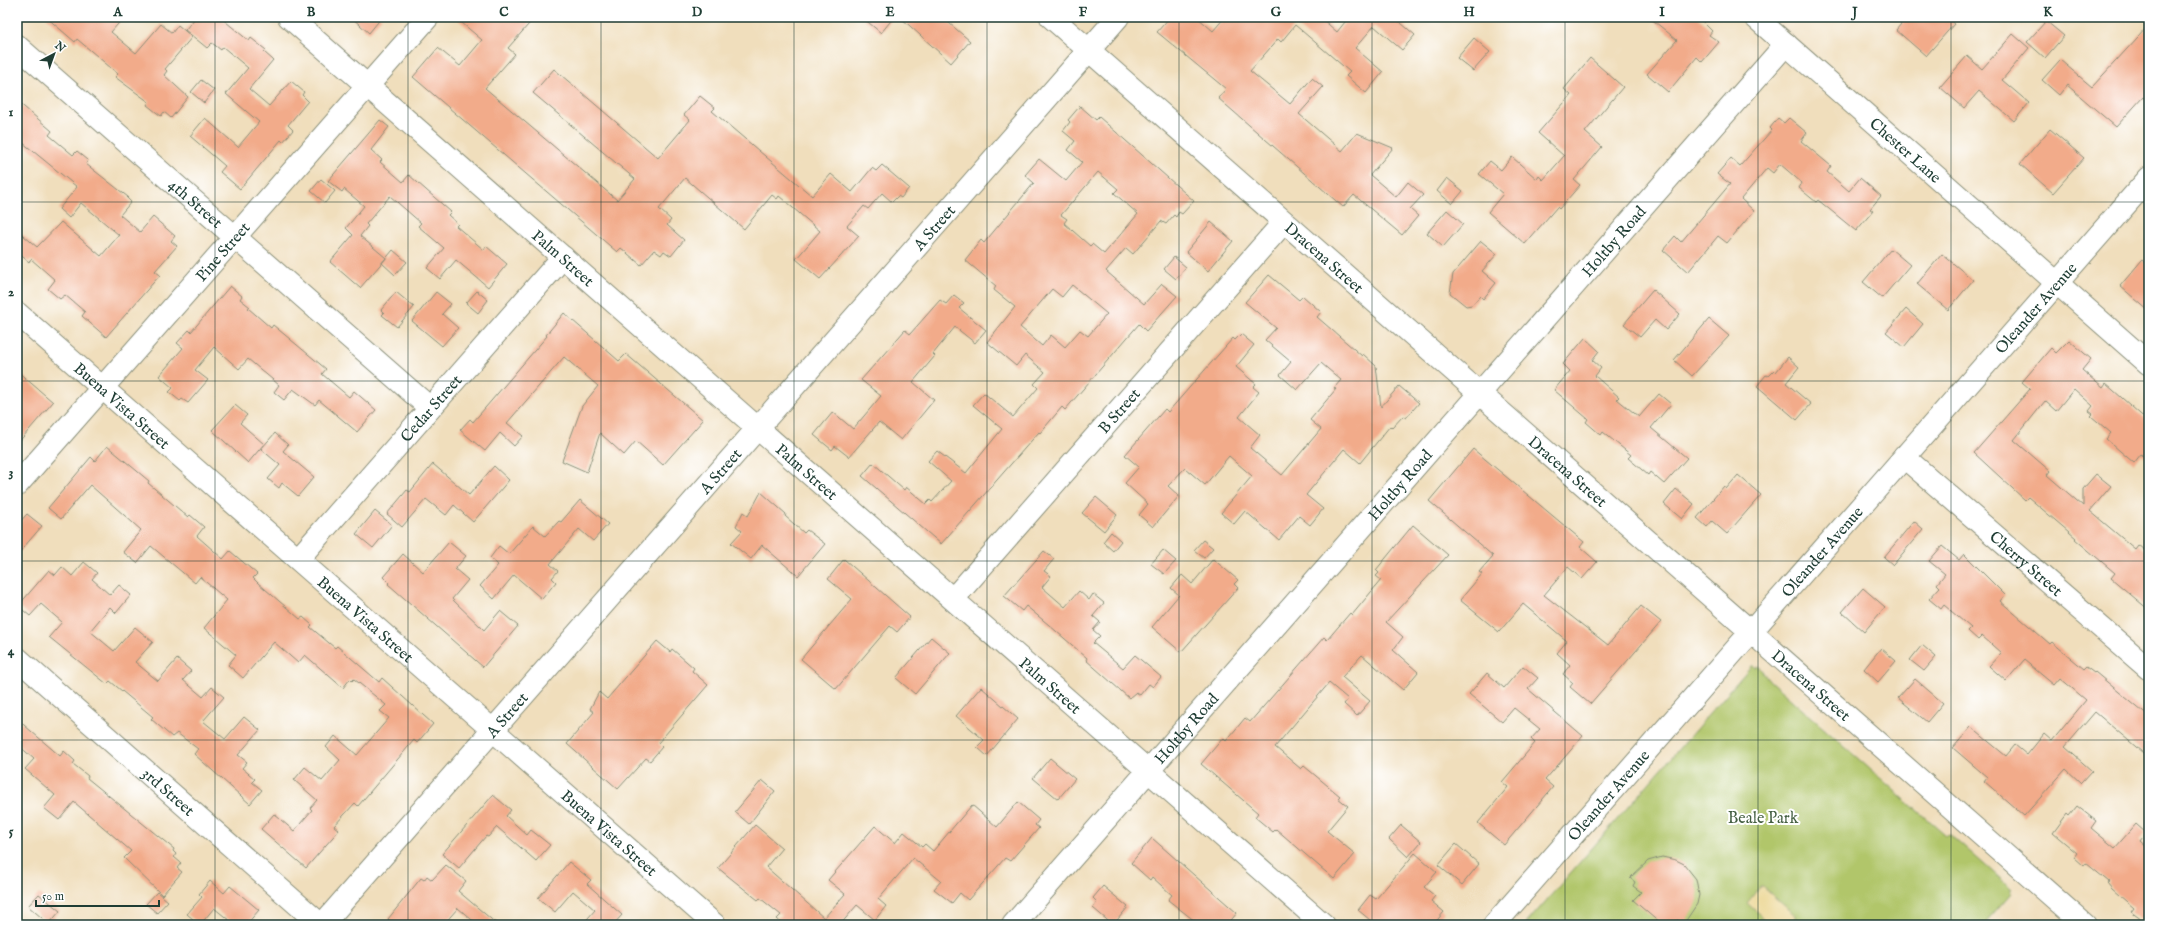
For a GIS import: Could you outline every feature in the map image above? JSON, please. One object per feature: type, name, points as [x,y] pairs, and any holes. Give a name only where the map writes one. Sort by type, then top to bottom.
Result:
[{"type":"street","name":"Palm Street","points":[[290,17],[1324,925]]},
{"type":"street","name":"Pine Street","points":[[17,485],[428,17]]},
{"type":"street","name":"Dracena Street","points":[[1051,17],[2085,925]]},
{"type":"street","name":"A Street","points":[[322,925],[1118,17]]},
{"type":"street","name":"Chester Lane","points":[[1755,17],[2149,364]]},
{"type":"street","name":"Holtby Road","points":[[1013,925],[1786,44]]},
{"type":"street","name":"4th Street","points":[[17,46],[430,408]]},
{"type":"street","name":"Oleander Avenue","points":[[1494,925],[2149,178]]},
{"type":"street","name":"B Street","points":[[953,600],[1284,222]]},
{"type":"street","name":"Cedar Street","points":[[298,559],[563,257]]},
{"type":"street","name":"Buena Vista Street","points":[[17,313],[715,925]]},
{"type":"street","name":"Cherry Street","points":[[1904,457],[2149,669]]},
{"type":"street","name":"3rd Street","points":[[17,658],[322,925]]},
{"type":"green space","name":"Beale Park","points":[[1752,665],[1755,668],[1758,666],[1770,681],[1946,836],[1951,835],[2012,889],[2010,891],[2011,893],[1983,925],[1525,925]]},
{"type":"sand","points":[[1760,887],[1763,887],[1795,915],[1795,925],[1771,925],[1747,903]]},
{"type":"building","points":[[46,17],[124,17],[111,32],[136,53],[161,24],[172,33],[178,25],[192,37],[165,69],[167,71],[164,75],[188,97],[171,118],[164,112],[161,116],[147,105],[149,102],[115,77],[118,74],[77,39],[75,42]]},
{"type":"building","points":[[196,17],[220,17],[249,41],[251,38],[266,50],[264,52],[273,60],[249,89],[269,106],[291,81],[304,92],[302,95],[308,101],[288,125],[293,130],[283,142],[281,140],[240,189],[220,172],[225,166],[190,136],[205,118],[238,147],[259,122],[226,94],[248,68],[223,47],[221,50],[212,43],[207,48],[185,30]]},
{"type":"building","points":[[351,17],[382,17],[369,33]]},
{"type":"building","points":[[455,17],[535,17],[508,48],[515,54],[485,88],[617,200],[635,179],[533,93],[554,69],[658,158],[690,120],[684,115],[700,96],[715,108],[712,111],[812,196],[831,174],[852,192],[872,168],[876,171],[882,165],[909,188],[901,198],[898,196],[892,202],[882,193],[868,209],[864,206],[847,226],[859,236],[820,279],[796,259],[820,231],[779,196],[777,199],[772,195],[744,229],[685,178],[659,209],[671,220],[667,225],[684,240],[671,256],[664,251],[661,255],[654,250],[641,265],[621,248],[617,252],[413,77],[438,48],[460,66],[482,40]]},
{"type":"building","points":[[862,17],[894,17],[881,33]]},
{"type":"building","points":[[900,17],[942,17],[970,41],[951,63]]},
{"type":"building","points":[[1170,17],[1197,17],[1213,31],[1225,17],[1320,17],[1337,32],[1349,17],[1394,17],[1415,35],[1402,50],[1374,26],[1355,48],[1383,72],[1366,93],[1346,76],[1350,72],[1295,25],[1281,42],[1278,39],[1250,71],[1290,104],[1312,78],[1323,87],[1299,114],[1342,151],[1357,133],[1393,148],[1370,175],[1396,197],[1408,182],[1423,195],[1410,209],[1418,216],[1402,235],[1354,195],[1343,207],[1218,98],[1226,89],[1157,32]]},
{"type":"building","points":[[1649,17],[1698,17],[1712,31],[1709,35],[1719,42],[1702,62],[1697,57],[1668,92],[1647,74],[1677,40]]},
{"type":"building","points":[[1907,17],[1946,17],[1954,24],[1926,56],[1896,30]]},
{"type":"building","points":[[2046,21],[2064,36],[2045,58],[2027,42]]},
{"type":"building","points":[[2149,25],[2149,102],[2143,97],[2116,127],[2067,85],[2059,95],[2042,80],[2060,60],[2092,87]]},
{"type":"building","points":[[2013,34],[2029,48],[2002,80],[2029,103],[2014,121],[1979,91],[1964,108],[1940,87],[1967,56],[1982,69]]},
{"type":"building","points":[[1474,38],[1490,52],[1473,71],[1457,58]]},
{"type":"building","points":[[1590,58],[1623,87],[1585,132],[1602,147],[1574,180],[1580,185],[1559,209],[1557,207],[1525,244],[1488,212],[1503,194],[1479,174],[1490,161],[1501,170],[1512,157],[1537,179],[1539,176],[1543,180],[1564,156],[1538,133],[1571,95],[1564,89]]},
{"type":"building","points":[[201,80],[214,90],[204,103],[191,92]]},
{"type":"building","points":[[17,101],[52,131],[49,135],[73,155],[77,151],[88,160],[86,164],[128,197],[127,198],[131,202],[120,215],[140,232],[153,217],[175,236],[171,241],[177,246],[155,271],[160,275],[106,337],[82,316],[85,312],[65,295],[60,299],[48,289],[55,280],[31,259],[29,262],[17,252],[17,230],[37,247],[61,222],[101,256],[119,235],[81,203],[69,218],[59,209],[77,187],[17,138]]},
{"type":"building","points":[[1080,106],[1096,120],[1099,117],[1194,201],[1182,214],[1179,212],[1176,217],[1174,215],[1166,224],[1161,221],[1133,254],[1126,248],[1106,271],[1144,304],[1162,284],[1177,296],[1146,331],[1139,324],[1065,410],[1062,407],[941,544],[862,476],[873,463],[904,490],[906,487],[926,504],[930,500],[932,502],[951,481],[928,461],[937,451],[966,473],[1002,429],[973,405],[984,393],[1013,417],[1038,388],[1034,384],[1045,372],[1025,355],[1016,366],[987,342],[1015,307],[994,290],[996,286],[965,260],[981,240],[984,243],[1034,183],[1025,175],[1039,159],[1066,181],[1082,162],[1068,150],[1075,141],[1063,131],[1070,122],[1068,120]],"holes":[[[1098,172],[1118,189],[1114,193],[1138,214],[1104,254],[1092,244],[1090,246],[1064,223],[1067,219],[1061,215]],[[1072,285],[1107,314],[1088,336],[1080,330],[1065,347],[1051,335],[1042,346],[1020,327],[1052,289],[1062,297]]]},
{"type":"building","points":[[1778,118],[1784,123],[1789,118],[1807,133],[1801,141],[1831,166],[1827,172],[1849,191],[1860,178],[1881,196],[1870,209],[1873,211],[1856,231],[1818,200],[1816,202],[1799,188],[1802,183],[1780,164],[1773,173],[1767,168],[1741,199],[1754,211],[1727,243],[1718,236],[1688,272],[1663,250],[1675,236],[1681,242],[1730,184],[1717,174],[1731,158],[1740,166],[1772,130],[1770,128]]},
{"type":"building","points":[[380,120],[389,127],[371,150],[382,160],[380,162],[403,182],[409,175],[451,212],[448,215],[458,224],[456,226],[484,250],[486,246],[507,264],[488,287],[456,260],[440,279],[427,268],[444,248],[418,226],[421,223],[390,196],[366,224],[368,226],[360,236],[386,258],[360,288],[330,262],[353,235],[346,228],[364,206],[344,189],[342,192],[328,181]]},
{"type":"building","points":[[2050,129],[2084,158],[2053,193],[2020,164]]},
{"type":"building","points":[[1447,178],[1463,191],[1452,204],[1437,191]]},
{"type":"building","points":[[321,179],[335,191],[325,203],[311,191]]},
{"type":"building","points":[[1447,210],[1463,224],[1443,247],[1427,233]]},
{"type":"building","points":[[1211,222],[1233,241],[1208,271],[1186,252]]},
{"type":"building","points":[[1481,241],[1497,254],[1482,271],[1496,283],[1483,299],[1480,296],[1472,305],[1466,306],[1450,293],[1453,274]]},
{"type":"building","points":[[1891,249],[1910,265],[1882,298],[1863,282]]},
{"type":"building","points":[[393,250],[407,262],[395,275],[382,263]]},
{"type":"building","points":[[1942,254],[1973,280],[1948,310],[1917,284]]},
{"type":"building","points":[[1174,257],[1186,267],[1176,279],[1164,269]]},
{"type":"building","points":[[2142,260],[2149,266],[2149,311],[2120,286]]},
{"type":"building","points":[[1269,275],[1299,300],[1303,296],[1321,312],[1317,317],[1362,356],[1363,354],[1376,366],[1381,407],[1399,386],[1419,403],[1406,418],[1403,416],[1392,428],[1390,426],[1360,463],[1344,449],[1306,495],[1323,509],[1310,525],[1299,516],[1279,540],[1245,511],[1234,524],[1221,513],[1252,476],[1229,456],[1205,485],[1185,468],[1168,486],[1179,496],[1153,527],[1139,515],[1148,504],[1125,483],[1139,467],[1125,455],[1165,409],[1168,412],[1233,338],[1235,340],[1241,334],[1254,345],[1236,367],[1256,384],[1253,387],[1259,392],[1239,417],[1260,435],[1250,448],[1282,475],[1321,429],[1310,420],[1336,389],[1334,388],[1341,380],[1321,363],[1297,390],[1280,375],[1291,362],[1265,340],[1276,328],[1245,302]]},
{"type":"building","points":[[230,286],[242,296],[240,299],[250,307],[248,308],[271,328],[273,325],[326,369],[322,374],[349,397],[354,391],[376,410],[357,432],[319,400],[315,405],[293,389],[284,400],[274,392],[279,385],[248,359],[239,369],[214,347],[195,370],[208,380],[188,403],[182,399],[180,401],[169,392],[173,388],[159,376],[183,348],[177,343],[189,330],[191,332]]},
{"type":"building","points":[[1653,290],[1680,314],[1666,330],[1655,320],[1640,337],[1624,324]]},
{"type":"building","points":[[477,291],[488,300],[478,313],[466,303]]},
{"type":"building","points":[[396,292],[414,307],[397,327],[382,315],[384,313],[381,310]]},
{"type":"building","points":[[436,292],[451,304],[442,314],[458,328],[442,346],[412,321]]},
{"type":"building","points":[[954,295],[964,303],[959,308],[986,330],[975,343],[955,327],[933,354],[935,356],[913,382],[934,400],[901,440],[879,422],[849,457],[835,446],[832,450],[814,435],[833,412],[853,429],[881,396],[861,380],[905,330],[910,334],[940,300],[946,304]]},
{"type":"building","points":[[1906,309],[1923,324],[1904,347],[1886,332]]},
{"type":"building","points":[[564,313],[619,361],[626,354],[703,420],[663,465],[636,441],[624,455],[600,433],[587,472],[562,461],[582,406],[598,386],[564,357],[507,423],[523,436],[514,446],[500,433],[485,451],[460,430],[470,419],[473,422],[547,336],[546,335]]},
{"type":"building","points":[[1709,319],[1729,336],[1692,376],[1674,360]]},
{"type":"building","points":[[1585,338],[1599,351],[1592,360],[1601,368],[1595,376],[1619,397],[1617,399],[1639,417],[1659,394],[1671,404],[1651,428],[1687,458],[1664,484],[1650,472],[1648,475],[1628,458],[1631,455],[1603,432],[1601,435],[1586,422],[1588,419],[1554,390],[1570,371],[1563,364]]},
{"type":"building","points":[[2069,340],[2091,359],[2082,370],[2103,388],[2106,384],[2149,422],[2149,461],[2141,454],[2134,463],[2106,439],[2111,433],[2091,416],[2093,414],[2089,411],[2093,406],[2074,389],[2056,411],[2045,401],[2014,440],[2050,471],[2047,475],[2083,506],[2083,489],[2096,474],[2111,486],[2090,511],[2135,549],[2138,545],[2149,554],[2149,610],[2111,578],[2115,573],[2075,539],[2076,538],[2028,497],[2025,500],[1974,453],[2030,389],[2022,382],[2051,348],[2056,353]]},
{"type":"building","points":[[1788,357],[1799,367],[1786,383],[1811,404],[1797,420],[1757,386],[1766,375],[1768,376],[1774,370],[1776,372]]},
{"type":"building","points":[[17,371],[53,402],[17,444]]},
{"type":"building","points":[[235,405],[247,415],[240,423],[264,444],[248,463],[212,430]]},
{"type":"building","points":[[275,433],[288,445],[283,451],[314,477],[298,496],[282,483],[279,488],[268,479],[280,465],[261,449]]},
{"type":"building","points":[[107,446],[149,481],[148,483],[188,517],[190,515],[204,527],[197,536],[223,559],[230,551],[257,574],[253,578],[258,583],[300,619],[303,617],[312,625],[310,627],[335,648],[337,646],[379,682],[382,678],[433,724],[417,743],[414,740],[358,806],[355,803],[334,826],[339,830],[306,868],[261,829],[274,814],[294,831],[312,810],[310,808],[317,800],[294,780],[305,767],[322,781],[340,760],[326,747],[335,736],[357,755],[389,718],[380,711],[386,705],[354,679],[352,681],[350,679],[343,688],[305,655],[298,663],[274,642],[243,678],[228,665],[236,655],[204,628],[227,600],[200,577],[195,583],[151,546],[137,563],[123,552],[141,530],[90,485],[61,519],[48,508],[91,457],[95,461]]},
{"type":"building","points":[[1473,449],[1584,542],[1580,547],[1597,562],[1582,579],[1568,567],[1544,595],[1608,645],[1641,606],[1661,622],[1590,704],[1570,687],[1573,683],[1563,674],[1570,665],[1557,653],[1567,641],[1523,604],[1499,632],[1460,600],[1482,574],[1479,572],[1493,556],[1429,501]]},
{"type":"building","points":[[433,464],[469,495],[494,466],[509,480],[473,522],[454,505],[446,515],[426,499],[402,527],[387,514],[407,490],[410,492]]},
{"type":"building","points":[[1738,475],[1761,495],[1727,534],[1712,521],[1707,527],[1697,518],[1724,486],[1726,489]]},
{"type":"building","points":[[1676,489],[1694,504],[1682,519],[1664,504]]},
{"type":"building","points":[[761,492],[786,514],[785,516],[804,533],[807,530],[825,544],[798,576],[762,545],[751,559],[731,543],[742,531],[736,526],[743,512],[748,516]]},
{"type":"building","points":[[1096,497],[1117,515],[1104,531],[1082,513]]},
{"type":"building","points":[[580,500],[608,524],[593,541],[579,529],[550,564],[558,571],[552,578],[556,582],[542,599],[514,575],[494,599],[480,586],[498,565],[490,558],[499,546],[509,554],[533,526],[545,536],[559,521],[561,522]]},
{"type":"building","points":[[375,511],[392,525],[373,548],[356,534]]},
{"type":"building","points":[[27,514],[42,526],[17,555],[17,525]]},
{"type":"building","points":[[1914,521],[1923,529],[1893,565],[1884,557]]},
{"type":"building","points":[[1413,525],[1448,555],[1386,622],[1403,637],[1393,650],[1418,672],[1403,690],[1362,655],[1342,677],[1370,701],[1357,716],[1344,704],[1348,699],[1329,683],[1275,747],[1301,769],[1304,766],[1340,796],[1338,798],[1348,806],[1327,831],[1355,854],[1334,879],[1276,829],[1273,832],[1255,817],[1258,813],[1201,764],[1223,738],[1226,741],[1245,718],[1250,722],[1324,637],[1327,640],[1350,613],[1352,615],[1381,580],[1376,576],[1379,573],[1376,570]]},
{"type":"building","points":[[1111,532],[1121,541],[1113,551],[1103,542]]},
{"type":"building","points":[[1203,540],[1213,548],[1204,558],[1194,550]]},
{"type":"building","points":[[449,542],[466,556],[455,569],[468,580],[452,599],[484,630],[500,611],[518,626],[483,667],[388,584],[389,583],[383,577],[403,554],[423,572]]},
{"type":"building","points":[[1942,546],[1959,560],[1964,554],[2005,595],[2000,601],[2050,644],[2052,642],[2084,669],[2086,667],[2094,673],[2095,672],[2149,717],[2149,758],[2095,712],[2065,747],[2092,771],[2081,783],[2066,769],[2024,816],[1984,781],[1987,777],[1953,748],[1971,727],[2006,756],[2015,745],[2027,755],[2044,734],[2052,741],[2086,700],[2060,678],[2054,685],[2024,660],[2006,681],[1989,666],[2001,653],[1982,636],[1978,640],[1968,631],[1971,628],[1944,605],[1941,609],[1929,599],[1940,587],[1937,584],[1945,574],[1929,561]]},
{"type":"building","points":[[1163,550],[1176,561],[1164,574],[1151,564]]},
{"type":"building","points":[[1044,551],[1054,559],[1044,571],[1051,576],[1042,587],[1065,607],[1079,591],[1089,600],[1093,594],[1104,603],[1093,616],[1100,622],[1093,630],[1100,636],[1093,643],[1123,668],[1135,655],[1161,677],[1153,687],[1149,684],[1140,695],[1136,692],[1129,698],[1086,660],[1087,658],[1026,606],[1022,611],[1004,596]]},
{"type":"building","points":[[844,559],[910,617],[897,632],[890,626],[836,689],[801,659],[852,599],[828,579]]},
{"type":"building","points":[[1213,559],[1238,580],[1234,584],[1238,588],[1181,652],[1152,627],[1179,595],[1171,588],[1182,575],[1192,584]]},
{"type":"building","points":[[84,562],[97,573],[92,579],[110,595],[119,585],[131,595],[116,613],[110,607],[90,631],[114,651],[135,627],[153,642],[135,662],[158,681],[177,659],[191,671],[183,680],[203,697],[212,687],[224,697],[203,721],[225,739],[244,717],[260,730],[238,755],[247,762],[242,768],[255,779],[252,782],[262,790],[250,804],[194,754],[198,749],[177,733],[172,737],[151,719],[153,717],[110,681],[107,684],[49,637],[62,622],[41,604],[30,616],[18,606],[49,570],[55,575],[62,567],[72,576]]},
{"type":"building","points":[[1863,588],[1885,607],[1864,632],[1842,612]]},
{"type":"building","points":[[931,637],[950,653],[915,694],[896,678]]},
{"type":"building","points":[[657,641],[670,652],[672,649],[694,668],[692,671],[708,685],[658,743],[662,747],[650,761],[646,758],[618,789],[567,744],[594,712],[590,709],[599,692],[607,699]]},
{"type":"building","points":[[1922,645],[1936,657],[1924,671],[1910,660]]},
{"type":"building","points":[[1881,648],[1896,661],[1878,682],[1864,669]]},
{"type":"building","points":[[1523,666],[1538,678],[1528,689],[1583,736],[1545,780],[1553,787],[1504,845],[1478,823],[1508,787],[1502,782],[1535,743],[1531,739],[1540,729],[1514,708],[1502,722],[1469,694],[1487,673],[1504,688]]},
{"type":"building","points":[[1915,679],[1943,703],[1927,722],[1898,698]]},
{"type":"building","points":[[981,687],[1018,719],[987,756],[977,747],[984,740],[956,716]]},
{"type":"building","points":[[17,719],[60,756],[64,751],[75,761],[73,764],[88,776],[87,778],[174,849],[173,851],[176,854],[174,857],[181,863],[177,868],[182,872],[162,895],[124,858],[131,851],[74,802],[59,820],[44,808],[55,795],[25,769],[34,759],[17,744]]},
{"type":"building","points":[[1050,758],[1075,779],[1058,799],[1033,778]]},
{"type":"building","points":[[762,780],[775,791],[749,824],[735,812]]},
{"type":"building","points":[[493,795],[511,810],[506,816],[527,835],[531,830],[550,845],[536,861],[497,827],[488,837],[486,836],[459,868],[442,854]]},
{"type":"building","points":[[1018,802],[1039,820],[1035,825],[1039,828],[1010,861],[1005,858],[968,900],[960,893],[952,903],[934,889],[941,881],[913,858],[878,899],[886,906],[875,920],[857,905],[840,925],[784,925],[777,919],[781,915],[760,898],[758,900],[718,868],[755,825],[782,848],[766,867],[824,918],[845,894],[828,880],[875,826],[895,843],[904,832],[922,847],[925,844],[933,851],[972,805],[997,827]]},
{"type":"building","points":[[2077,806],[2096,821],[2091,828],[2115,848],[2136,824],[2146,833],[2140,841],[2149,849],[2149,925],[2131,912],[2134,908],[2112,889],[2107,883],[2109,882],[2086,863],[2084,866],[2074,857],[2077,853],[2053,833],[2067,814],[2069,816]]},
{"type":"building","points":[[1401,825],[1421,842],[1408,857],[1389,839]]},
{"type":"building","points":[[1152,838],[1237,913],[1227,925],[1200,925],[1168,900],[1172,895],[1152,877],[1150,880],[1131,863]]},
{"type":"building","points":[[1456,844],[1479,864],[1462,885],[1438,865]]},
{"type":"building","points":[[1415,853],[1437,872],[1424,887],[1435,896],[1431,901],[1444,912],[1433,925],[1376,925],[1358,910],[1370,895],[1376,899]]},
{"type":"building","points":[[1662,857],[1676,860],[1684,864],[1696,879],[1699,895],[1697,904],[1683,925],[1678,920],[1668,925],[1662,925],[1633,900],[1641,892],[1633,886],[1635,882],[1630,878],[1648,861]]},
{"type":"building","points":[[569,862],[591,880],[587,884],[622,915],[613,925],[582,925],[595,910],[573,891],[555,912],[538,898]]},
{"type":"building","points":[[446,865],[466,881],[458,891],[498,925],[478,925],[458,908],[443,925],[394,925],[388,919],[421,878],[424,880],[427,876],[432,880]]},
{"type":"building","points":[[210,881],[224,893],[230,886],[259,910],[246,925],[235,925],[214,908],[200,925],[187,914],[202,897],[199,894]]},
{"type":"building","points":[[1103,886],[1128,907],[1113,925],[1093,908],[1097,902],[1093,898]]},
{"type":"building","points":[[157,892],[168,901],[157,913],[146,904]]},
{"type":"building","points":[[39,894],[60,911],[49,924],[28,906]]}]
